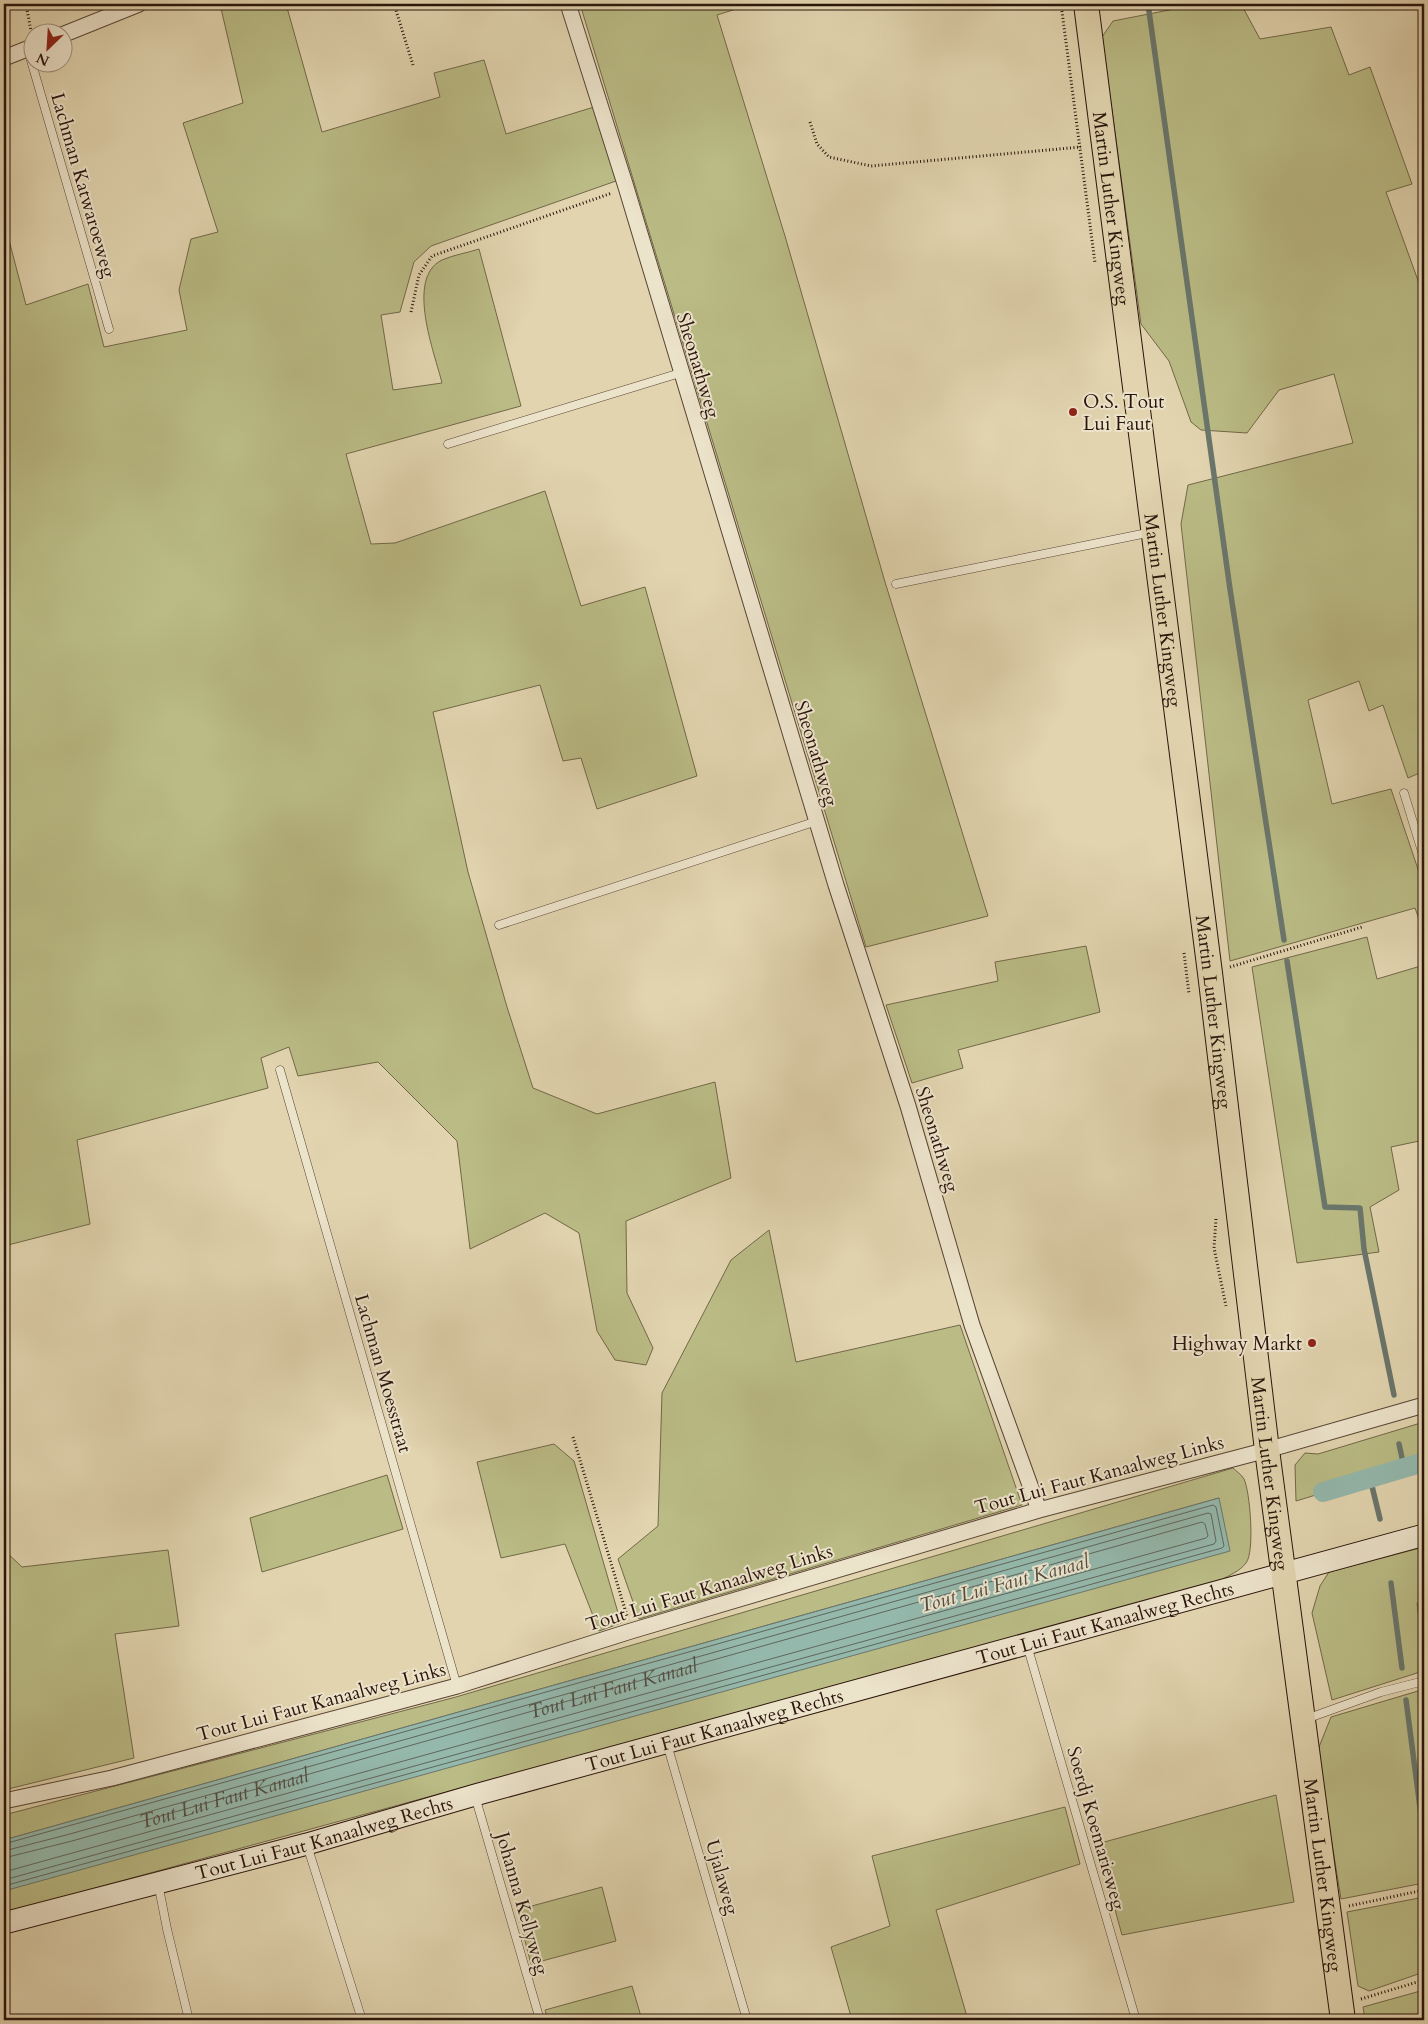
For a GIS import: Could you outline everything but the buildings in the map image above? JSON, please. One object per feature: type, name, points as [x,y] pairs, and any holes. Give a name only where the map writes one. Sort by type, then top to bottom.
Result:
[{"type":"main road","name":"Martin Luther Kingweg","points":[[1086,4],[1210,973],[1266,1450],[1342,2012]]},
{"type":"street","points":[[72,31],[139,4]]},
{"type":"street","name":"Sheonathweg","points":[[568,4],[626,187],[680,373],[836,886],[908,1106],[972,1325],[1039,1510]]},
{"type":"street","points":[[4,58],[22,49]]},
{"type":"street","name":"Tout Lui Faut Kanaalweg Links","points":[[4,1800],[112,1778],[458,1686],[632,1631],[1039,1510],[1266,1450],[1424,1405]]},
{"type":"street","name":"Tout Lui Faut Kanaalweg Rechts","points":[[4,1923],[307,1844],[475,1795],[667,1744],[1424,1535]]},
{"type":"lane","name":"Lachman Katwaroeweg","points":[[38,72],[109,329]]},
{"type":"lane","points":[[448,444],[680,373]]},
{"type":"lane","points":[[896,584],[1154,532]]},
{"type":"lane","points":[[1404,793],[1424,858]]},
{"type":"lane","points":[[499,925],[817,821]]},
{"type":"lane","name":"Lachman Moesstraat","points":[[280,1070],[458,1686]]},
{"type":"lane","name":"Soerdj Koemarieweg","points":[[1027,1644],[1136,2020]]},
{"type":"lane","points":[[1304,1720],[1381,1692],[1424,1681]]},
{"type":"lane","name":"Ujalaweg","points":[[667,1744],[747,2020]]},
{"type":"lane","name":"Johanna Kellyweg","points":[[475,1795],[540,2020]]},
{"type":"lane","points":[[307,1844],[362,2020]]},
{"type":"lane","points":[[158,1882],[166,1929],[189,2020]]},
{"type":"path","points":[[26,4],[28,22]]},
{"type":"path","points":[[394,4],[413,65]]},
{"type":"path","points":[[810,122],[817,144],[829,157],[871,166],[1104,145]]},
{"type":"path","points":[[411,312],[419,275],[432,256],[626,187]]},
{"type":"path","points":[[1210,973],[1362,927]]},
{"type":"path","points":[[573,1438],[632,1631]]},
{"type":"path","points":[[1328,1910],[1424,1890]]},
{"type":"path","points":[[1342,2012],[1424,1980]]},
{"type":"green space","points":[[220,4],[286,4],[322,132],[440,97],[434,73],[484,60],[506,134],[594,107],[616,181],[431,246],[414,262],[400,312],[381,315],[393,390],[442,383],[429,336],[424,299],[425,283],[431,269],[442,260],[479,249],[521,406],[346,454],[371,544],[395,543],[545,491],[581,606],[645,587],[697,776],[597,809],[581,758],[563,761],[540,685],[433,712],[468,872],[507,1007],[533,1088],[597,1114],[715,1082],[731,1178],[626,1221],[627,1293],[653,1348],[646,1365],[615,1360],[597,1331],[579,1233],[545,1213],[470,1249],[457,1141],[378,1062],[298,1076],[289,1047],[261,1058],[268,1088],[77,1140],[90,1224],[4,1246],[4,221],[26,305],[88,284],[104,347],[187,330],[179,290],[191,239],[218,232],[183,123],[243,103]]},
{"type":"green space","points":[[580,4],[752,4],[717,15],[785,236],[885,582],[988,916],[866,947]]},
{"type":"green space","points":[[1200,4],[1241,4],[1260,39],[1331,27],[1349,75],[1370,67],[1412,184],[1386,192],[1424,297],[1424,771],[1408,778],[1383,705],[1369,711],[1359,681],[1308,700],[1332,804],[1391,789],[1424,887],[1424,933],[1415,908],[1230,961],[1181,524],[1188,485],[1353,443],[1334,374],[1279,390],[1247,433],[1201,430],[1191,422],[1169,361],[1141,324],[1102,37],[1113,21]]},
{"type":"green space","points":[[1367,937],[1377,979],[1424,965],[1424,1140],[1391,1147],[1399,1190],[1370,1207],[1379,1252],[1297,1263],[1252,967]]},
{"type":"green space","points":[[1086,946],[1100,1012],[958,1050],[963,1068],[912,1083],[886,1005],[998,981],[995,962]]},
{"type":"green space","points":[[769,1230],[796,1362],[960,1325],[1022,1505],[639,1619],[618,1559],[658,1526],[662,1393],[731,1260]]},
{"type":"green space","points":[[1424,1422],[1424,1462],[1296,1501],[1295,1465],[1305,1453],[1318,1454]]},
{"type":"green space","points":[[554,1444],[574,1461],[621,1623],[599,1631],[565,1544],[501,1558],[477,1462]]},
{"type":"green space","points":[[1233,1468],[1243,1478],[1250,1508],[1251,1535],[1249,1557],[1244,1566],[1221,1580],[4,1913],[4,1891],[1219,1498],[4,1840],[4,1815],[456,1697]]},
{"type":"green space","points":[[387,1475],[403,1529],[262,1572],[250,1518]]},
{"type":"green space","points":[[1424,1547],[1424,1601],[1417,1603],[1424,1664],[1417,1673],[1332,1700],[1312,1613],[1320,1586],[1329,1572]]},
{"type":"green space","points":[[4,1550],[22,1567],[168,1550],[179,1626],[115,1634],[134,1758],[4,1790]]},
{"type":"green space","points":[[1418,1691],[1424,1700],[1424,1883],[1341,1899],[1317,1752],[1331,1717]]},
{"type":"green space","points":[[1276,1795],[1294,1902],[1122,1935],[1097,1844]]},
{"type":"green space","points":[[1065,1807],[1080,1864],[936,1910],[968,2020],[852,2020],[831,1947],[890,1926],[872,1856]]},
{"type":"green space","points":[[602,1887],[616,1941],[531,1964],[517,1910]]},
{"type":"green space","points":[[1424,1897],[1424,1972],[1369,1991],[1358,1986],[1347,1912]]},
{"type":"green space","points":[[632,1986],[642,2020],[548,2020],[545,2010]]},
{"type":"green space","points":[[1424,1990],[1424,2020],[1365,2020],[1363,2007]]},
{"type":"water","points":[[1219,1498],[1230,1551],[4,1891],[4,1840]]},
{"type":"waterway","points":[[1148,4],[1230,589],[1284,940]]},
{"type":"waterway","points":[[1287,961],[1325,1207],[1360,1208],[1364,1249],[1394,1395]]},
{"type":"waterway","points":[[1399,1444],[1404,1467]]},
{"type":"waterway","name":"Tout Lui Faut Kanaal","points":[[1323,1492],[1424,1462]]},
{"type":"waterway","points":[[1370,1478],[1380,1519]]},
{"type":"waterway","points":[[1391,1583],[1402,1668]]},
{"type":"waterway","points":[[1406,1700],[1424,1838]]},
{"type":"place","name":"O.S. Tout Lui Faut","points":[[1073,412]]},
{"type":"place","name":"Highway Markt","points":[[1312,1343]]}]
